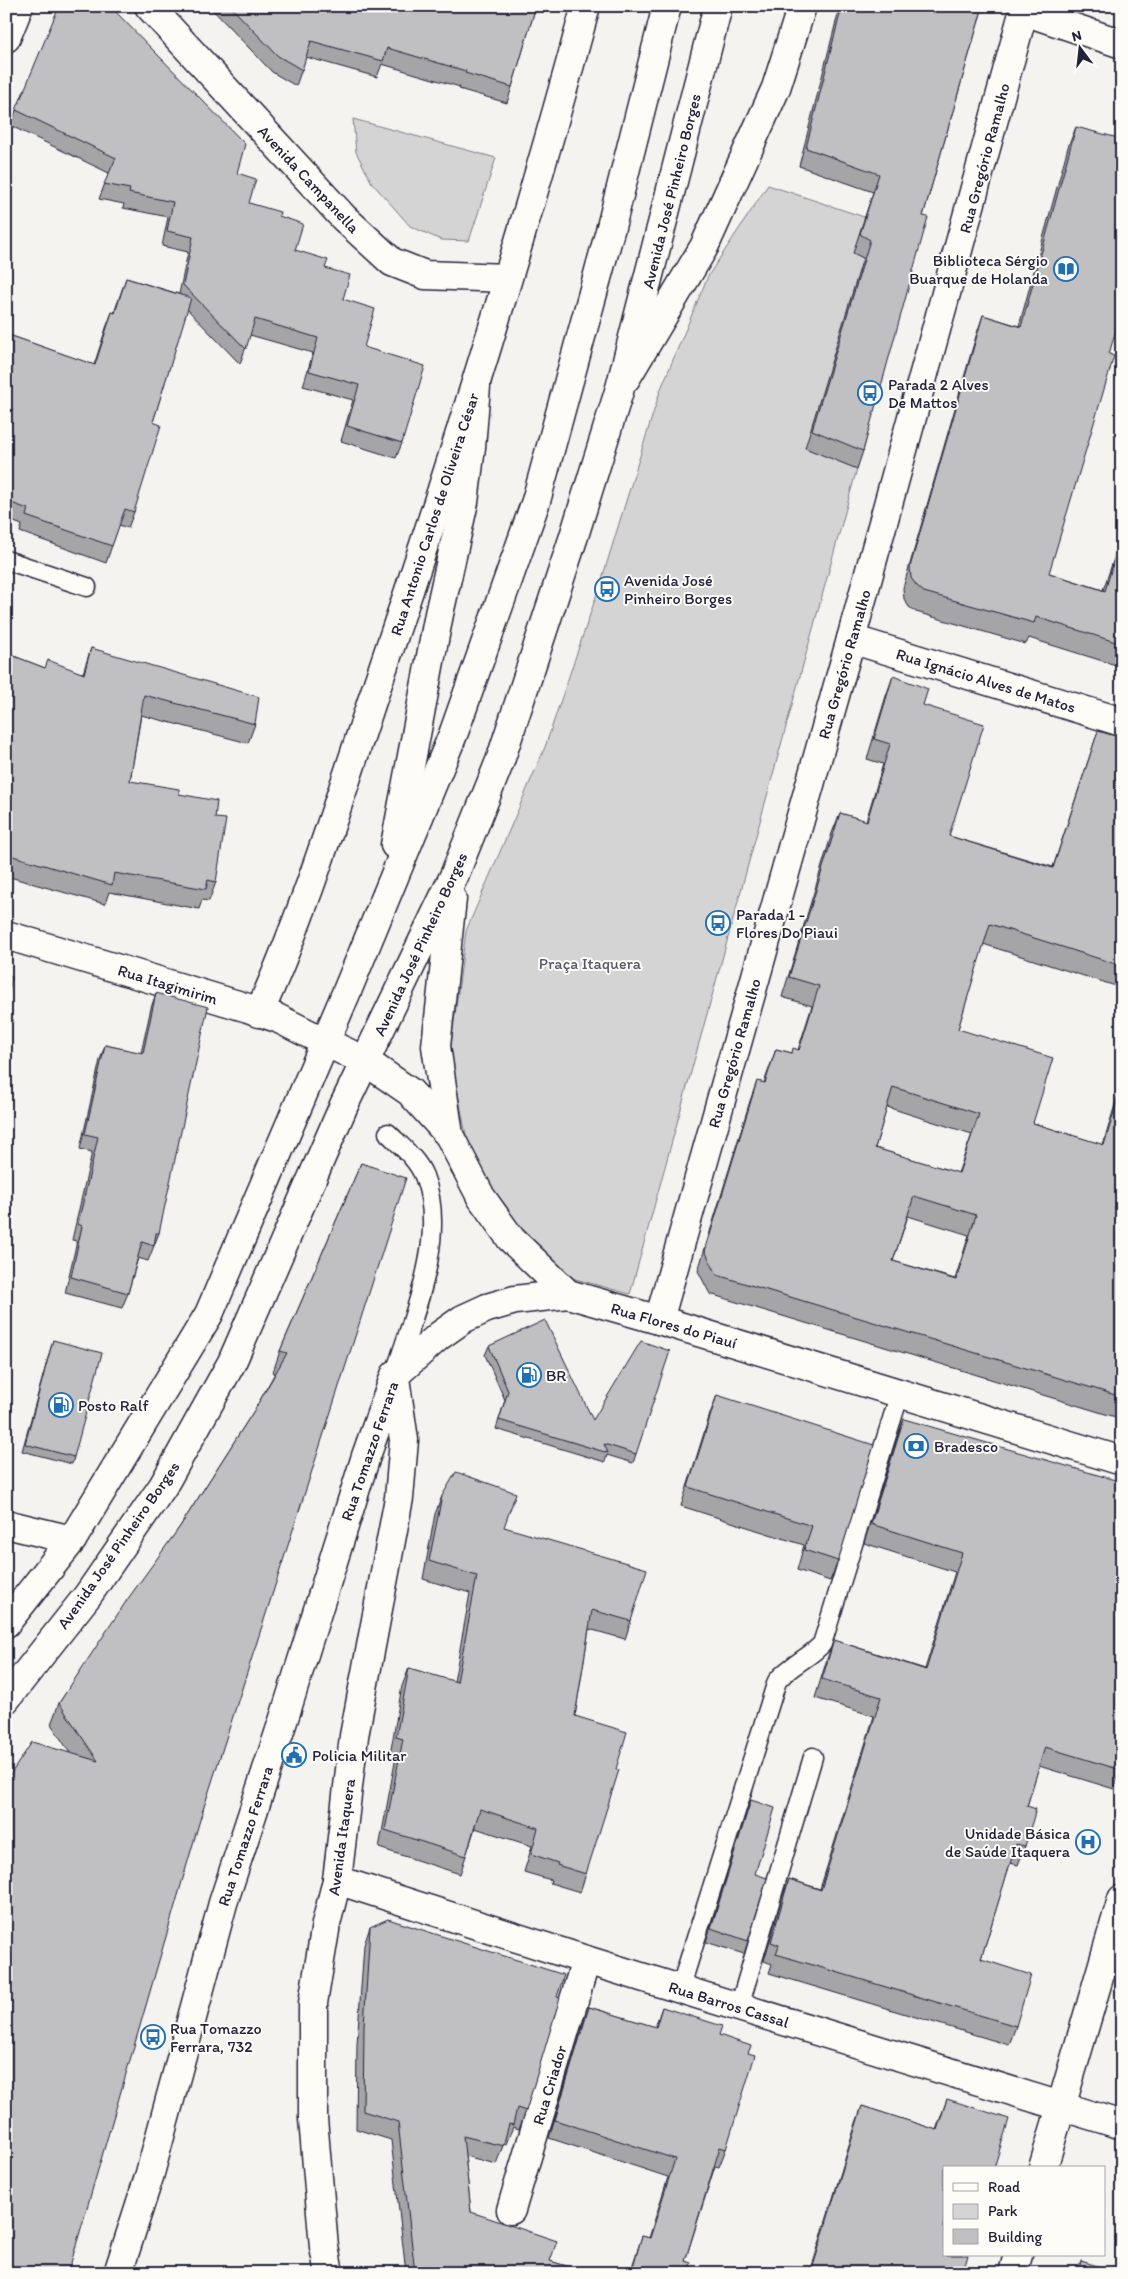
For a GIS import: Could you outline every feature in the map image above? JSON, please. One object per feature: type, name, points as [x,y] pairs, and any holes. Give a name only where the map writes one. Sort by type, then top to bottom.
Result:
[{"type":"main road","points":[[6,38],[19,6]]},
{"type":"main road","name":"Avenida Campanella","points":[[150,6],[344,218],[392,262],[425,274],[507,278]]},
{"type":"main road","name":"Rua Antonio Carlos de Oliveira César","points":[[259,1013],[292,938],[420,561],[476,386],[545,156],[586,6]]},
{"type":"main road","points":[[6,1623],[72,1540],[210,1314],[381,911],[454,732],[536,501],[611,227],[667,6]]},
{"type":"main road","name":"Avenida José Pinheiro Borges","points":[[6,1699],[88,1595],[163,1486],[232,1362],[344,1104],[454,876],[500,761],[574,536],[620,388],[718,6]]},
{"type":"main road","points":[[620,388],[704,247],[776,88],[802,6]]},
{"type":"main road","points":[[1025,9],[1122,44]]},
{"type":"main road","name":"Rua Gregório Ramalho","points":[[659,1320],[851,639],[1025,9]]},
{"type":"main road","points":[[381,911],[464,502],[476,386]]},
{"type":"main road","name":"Rua Ignácio Alves de Matos","points":[[851,639],[1122,722]]},
{"type":"main road","points":[[449,1135],[436,1046],[454,876]]},
{"type":"main road","name":"Rua Itagimirim","points":[[6,935],[277,1018],[325,1042]]},
{"type":"main road","name":"Rua Flores do Piauí","points":[[325,1042],[365,1060],[410,1092],[449,1135],[481,1197],[511,1239],[568,1294],[1122,1460]]},
{"type":"main road","points":[[395,1374],[439,1336],[463,1319],[487,1308],[515,1300],[568,1294]]},
{"type":"main road","name":"Avenida Itaquera","points":[[329,2273],[324,2247],[314,2119],[313,2003],[326,1924],[337,1880],[354,1736],[399,1498],[404,1440],[395,1374]]},
{"type":"main road","name":"Rua Tomazzo Ferrara","points":[[118,2273],[149,2177],[223,1903],[285,1715],[366,1456],[395,1374]]},
{"type":"main road","points":[[6,1524],[72,1540]]},
{"type":"main road","name":"Rua Barros Cassal","points":[[337,1880],[586,1960],[1122,2125]]},
{"type":"main road","points":[[1044,2166],[1122,1899]]},
{"type":"main road","name":"Rua Criador","points":[[511,2210],[586,1960]]},
{"type":"main road","points":[[1013,2273],[1018,2256]]},
{"type":"lane","points":[[6,560],[87,587]]},
{"type":"lane","points":[[388,1133],[413,1158],[424,1176],[431,1202],[432,1234],[421,1290],[395,1374]]},
{"type":"lane","points":[[680,1989],[776,1681],[786,1669],[813,1653],[822,1644],[900,1393]]},
{"type":"lane","points":[[739,2007],[813,1757]]},
{"type":"green space","points":[[353,119],[496,158],[469,241],[441,240],[410,226],[372,183],[356,152]]},
{"type":"green space","name":"Praça Itaquera","points":[[768,185],[921,236],[630,1294],[568,1277],[507,1216],[467,1140],[450,1053],[466,931],[545,747],[601,582],[660,391],[708,276]]},
{"type":"building","points":[[59,6],[110,6],[245,144],[237,173],[256,179],[249,203],[280,212],[279,216],[303,224],[295,250],[328,260],[325,268],[350,275],[343,299],[375,309],[364,347],[425,366],[402,443],[347,426],[359,385],[309,371],[318,338],[255,319],[246,349],[183,285],[193,237],[167,231],[173,202],[129,193],[130,189],[104,184],[116,158],[16,110]]},
{"type":"building","points":[[230,6],[536,6],[512,87],[465,73],[466,71],[387,48],[383,61],[311,41],[302,70],[278,56]]},
{"type":"building","points":[[842,6],[983,6],[923,216],[928,217],[863,451],[812,430],[870,240],[860,234],[879,174],[806,148]]},
{"type":"building","points":[[1076,127],[1122,139],[1122,309],[1109,354],[1114,356],[1049,573],[1105,591],[1117,550],[1122,552],[1122,644],[1036,617],[1034,623],[924,592],[911,578],[910,567],[983,315],[1021,327]]},
{"type":"building","points":[[126,278],[191,298],[153,422],[161,425],[134,512],[125,509],[112,546],[26,516],[28,509],[6,501],[6,334],[95,365],[112,312],[115,313]]},
{"type":"building","points":[[91,648],[259,697],[255,724],[144,695],[130,781],[179,789],[179,794],[217,801],[215,818],[226,819],[216,882],[208,880],[206,889],[114,873],[112,885],[6,854],[6,653],[45,668],[48,660],[84,674]]},
{"type":"building","points":[[893,676],[928,689],[923,705],[984,724],[949,836],[1053,868],[1098,731],[1122,738],[1122,966],[990,924],[958,1029],[1053,1058],[1033,1123],[1104,1145],[1122,1086],[1122,1397],[717,1275],[705,1251],[757,1081],[765,1083],[776,1049],[792,1053],[793,1048],[799,1050],[819,986],[789,977],[840,813],[867,821],[890,744],[874,739]],"holes":[[[893,1087],[979,1114],[959,1173],[875,1148]],[[914,1196],[976,1215],[956,1280],[893,1261]]]},
{"type":"building","points":[[6,976],[12,977],[6,1006]]},
{"type":"building","points":[[156,993],[208,1007],[159,1233],[156,1233],[154,1246],[142,1242],[128,1293],[71,1277],[82,1226],[78,1224],[98,1137],[85,1134],[105,1045],[143,1053]]},
{"type":"building","points":[[361,1163],[406,1178],[202,1813],[68,2273],[6,2273],[6,1781],[32,1742],[98,1761],[59,1703],[127,1600],[179,1528],[255,1409],[287,1353],[280,1351]]},
{"type":"building","points":[[6,1206],[11,1207],[6,1223]]},
{"type":"building","points":[[545,1320],[593,1420],[641,1341],[670,1351],[636,1454],[604,1444],[608,1453],[499,1420],[508,1391],[489,1346]]},
{"type":"building","name":"Posto Ralf","points":[[53,1340],[102,1353],[74,1457],[25,1444]]},
{"type":"building","points":[[717,1395],[874,1445],[838,1561],[804,1550],[812,1526],[688,1487]]},
{"type":"building","points":[[904,1419],[1122,1482],[1122,1768],[1121,1770],[1045,1747],[1027,1806],[1036,1809],[1025,1846],[1016,1844],[981,1959],[1031,1975],[1016,2026],[776,1954],[779,1945],[771,1942],[789,1879],[821,1890],[881,1697],[822,1679],[834,1640],[926,1670],[962,1553],[871,1524]]},
{"type":"building","points":[[456,1472],[516,1493],[504,1527],[647,1569],[631,1621],[592,1610],[575,1716],[627,1732],[616,1769],[619,1770],[586,1874],[531,1854],[538,1828],[480,1809],[466,1856],[385,1830],[403,1739],[396,1737],[409,1668],[457,1682],[477,1576],[429,1561],[442,1496]]},
{"type":"building","points":[[751,1800],[775,1808],[755,1874],[767,1878],[748,1941],[711,1928]]},
{"type":"building","points":[[388,1919],[564,1975],[557,1997],[560,1998],[526,2111],[517,2108],[513,2125],[509,2124],[503,2146],[463,2136],[471,2212],[557,2241],[550,2261],[589,2273],[415,2273],[398,2122],[363,2111],[364,2026],[370,1927]]},
{"type":"building","points":[[589,2007],[656,2027],[662,2007],[722,2026],[719,2035],[751,2046],[748,2053],[755,2055],[726,2149],[720,2147],[685,2261],[691,2263],[687,2273],[631,2273],[642,2236],[650,2238],[675,2159],[555,2120]]},
{"type":"building","points":[[947,2099],[1009,2119],[995,2166],[943,2166],[943,2256],[968,2256],[963,2273],[811,2273],[862,2106],[937,2130]]},
{"type":"building","points":[[1081,2261],[1121,2273],[1078,2273]]},
{"type":"place","name":"Biblioteca Sérgio Buarque de Holanda","points":[[1066,269]]},
{"type":"place","name":"Parada 2 Alves De Mattos","points":[[870,393]]},
{"type":"place","name":"Avenida José Pinheiro Borges","points":[[607,589]]},
{"type":"place","name":"Parada 1 - Flores Do Piaui","points":[[718,923]]},
{"type":"place","name":"BR","points":[[529,1375]]},
{"type":"place","name":"Posto Ralf","points":[[61,1405]]},
{"type":"place","name":"Bradesco","points":[[916,1446]]},
{"type":"place","name":"Policia Militar","points":[[294,1755]]},
{"type":"place","name":"Unidade Básica de Saúde Itaquera","points":[[1088,1842]]},
{"type":"place","name":"Rua Tomazzo Ferrara, 732","points":[[153,2037]]}]
